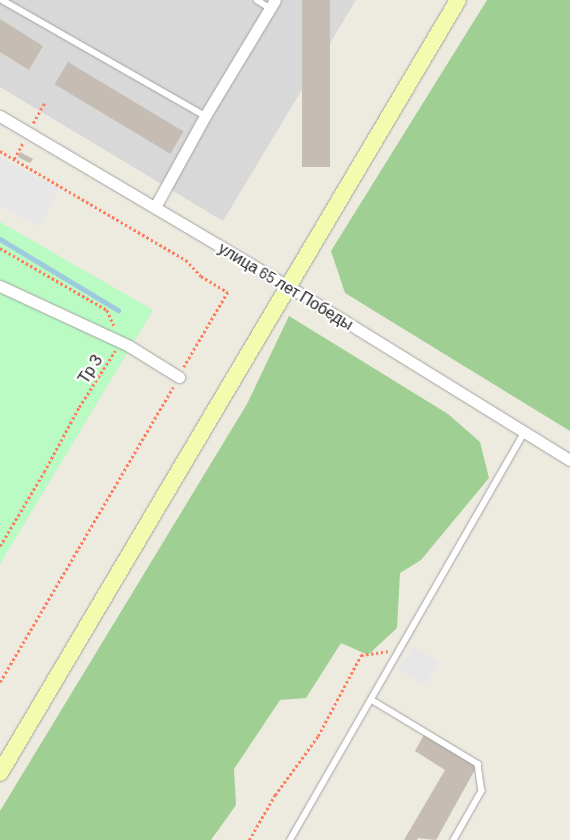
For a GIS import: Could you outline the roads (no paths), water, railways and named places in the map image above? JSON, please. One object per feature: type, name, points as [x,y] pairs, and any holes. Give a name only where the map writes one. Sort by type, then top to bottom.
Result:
[{"type":"street","points":[[0,773],[458,0]]},
{"type":"street","points":[[155,207],[205,116],[272,4]]},
{"type":"street","name":"улица 65 лет Победы","points":[[0,116],[288,286],[570,460]]},
{"type":"street","points":[[0,286],[120,342],[179,377]]},
{"type":"lane","points":[[2,0],[205,116]]},
{"type":"lane","points":[[257,0],[272,4]]},
{"type":"lane","points":[[290,840],[524,433]]},
{"type":"lane","points":[[372,700],[478,764],[482,791],[454,840]]},
{"type":"waterway","points":[[0,239],[118,310]]}]
